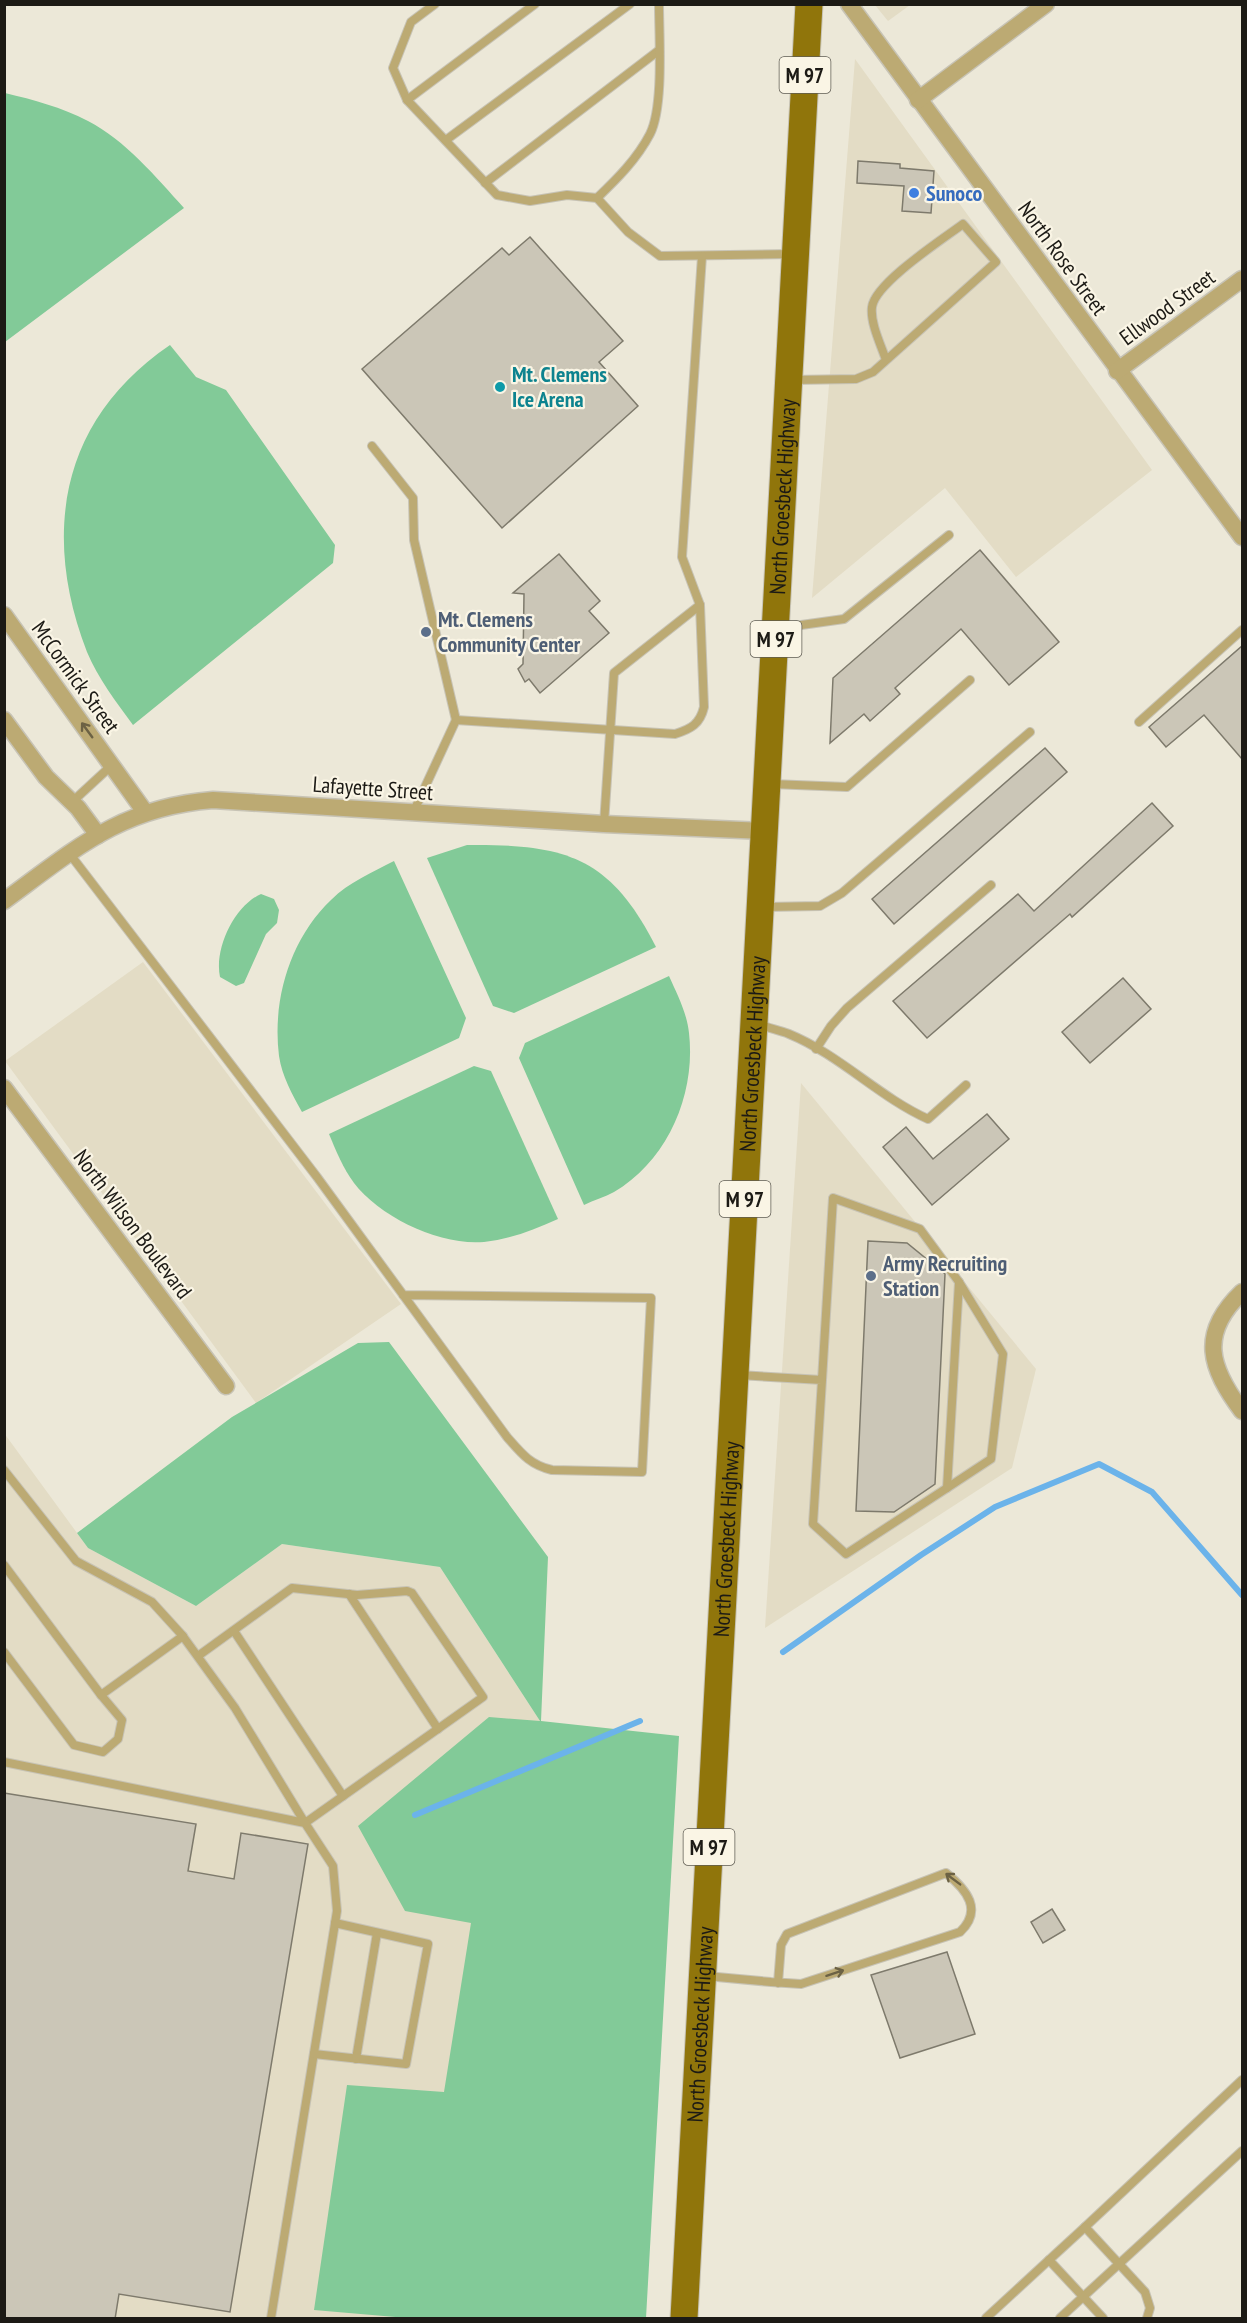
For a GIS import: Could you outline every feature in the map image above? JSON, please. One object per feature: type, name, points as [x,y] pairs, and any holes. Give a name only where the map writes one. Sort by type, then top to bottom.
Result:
[{"type":"main road","name":"North Groesbeck Highway","points":[[684,2319],[809,4]]},
{"type":"street","name":"North Rose Street","points":[[849,4],[1117,371],[1242,537]]},
{"type":"street","points":[[918,100],[1046,4]]},
{"type":"street","name":"Ellwood Street","points":[[1117,371],[1242,279]]},
{"type":"street","name":"McCormick Street","points":[[4,615],[145,812]]},
{"type":"street","points":[[4,720],[46,777],[72,802],[98,834]]},
{"type":"street","name":"Lafayette Street","points":[[4,901],[98,834],[145,812],[168,805],[213,800],[604,824],[765,831]]},
{"type":"street","name":"North Wilson Boulevard","points":[[4,1088],[226,1386]]},
{"type":"street","points":[[1242,1292],[1230,1304],[1219,1321],[1214,1337],[1213,1354],[1220,1378],[1242,1411]]},
{"type":"lane","points":[[435,4],[411,22],[393,68],[407,100],[497,195],[530,201],[567,195],[597,198],[628,232],[660,256],[796,254]]},
{"type":"lane","points":[[407,100],[535,4]]},
{"type":"lane","points":[[446,140],[630,4]]},
{"type":"lane","points":[[597,198],[621,175],[651,133],[657,111],[659,4]]},
{"type":"lane","points":[[485,183],[658,51]]},
{"type":"lane","points":[[789,380],[863,378],[886,360],[996,262],[963,224],[891,280],[875,298],[873,314],[886,360]]},
{"type":"lane","points":[[456,720],[675,734],[689,730],[701,720],[704,707],[700,604],[682,557],[702,256]]},
{"type":"lane","points":[[372,446],[413,498],[414,540],[456,720],[412,813]]},
{"type":"lane","points":[[776,628],[844,619],[949,535]]},
{"type":"lane","points":[[604,824],[614,673],[700,604]]},
{"type":"lane","points":[[1139,722],[1242,630]]},
{"type":"lane","points":[[768,784],[847,787],[970,680]]},
{"type":"lane","points":[[761,908],[820,906],[842,893],[1030,732]]},
{"type":"lane","name":"McCormick Street","points":[[72,802],[112,765]]},
{"type":"lane","points":[[69,853],[316,1177],[507,1437],[530,1462],[552,1470],[642,1472],[651,1298],[403,1294]]},
{"type":"lane","points":[[816,1049],[831,1026],[847,1008],[991,885]]},
{"type":"lane","points":[[755,1023],[790,1034],[904,1108],[928,1119],[966,1085]]},
{"type":"lane","points":[[834,1198],[921,1229],[959,1282],[1003,1354],[991,1459],[846,1554],[813,1524],[834,1198]]},
{"type":"lane","points":[[947,1488],[959,1282]]},
{"type":"lane","points":[[735,1375],[822,1380]]},
{"type":"lane","points":[[4,1470],[76,1561],[152,1602],[183,1636],[235,1708],[304,1823],[333,1866],[337,1911],[271,2319]]},
{"type":"lane","points":[[4,1565],[122,1720],[118,1739],[103,1752],[75,1744],[4,1652]]},
{"type":"lane","points":[[4,1762],[304,1823],[483,1696],[412,1593],[349,1594],[292,1588],[198,1656]]},
{"type":"lane","points":[[349,1594],[438,1728]]},
{"type":"lane","points":[[234,1630],[343,1796]]},
{"type":"lane","points":[[101,1695],[183,1636]]},
{"type":"lane","points":[[702,1976],[778,1983],[801,1984],[960,1932],[969,1923],[972,1908],[962,1886],[946,1873],[787,1934],[781,1945],[778,1983]]},
{"type":"lane","points":[[314,2054],[406,2064],[428,1944],[335,1923]]},
{"type":"lane","points":[[356,2059],[377,1933]]},
{"type":"lane","points":[[986,2319],[1242,2080]]},
{"type":"lane","points":[[1060,2319],[1242,2151]]},
{"type":"lane","points":[[1085,2227],[1145,2292],[1150,2308],[1146,2319]]},
{"type":"lane","points":[[1049,2260],[1103,2319]]},
{"type":"shaded area","points":[[875,5],[910,5],[888,21]]},
{"type":"shaded area","points":[[855,59],[1152,470],[1016,577],[945,488],[812,598]]},
{"type":"shaded area","points":[[143,962],[401,1304],[256,1403],[5,1061]]},
{"type":"shaded area","points":[[801,1083],[1036,1369],[1012,1468],[765,1628]]},
{"type":"shaded area","points":[[4,1433],[88,1548],[196,1606],[282,1544],[440,1567],[540,1721],[437,2318],[5,2318]]},
{"type":"green space","points":[[5,93],[58,108],[102,129],[139,160],[184,208],[5,342]]},
{"type":"green space","points":[[170,345],[196,377],[226,390],[335,545],[333,563],[133,725],[102,680],[87,652],[73,608],[65,564],[64,522],[70,482],[84,443],[105,407],[133,375]]},
{"type":"green space","points":[[467,845],[531,848],[558,853],[581,862],[602,874],[621,893],[639,916],[656,947],[514,1013],[493,1006],[427,858]]},
{"type":"green space","points":[[394,861],[466,1018],[459,1038],[302,1112],[285,1078],[279,1056],[278,1013],[287,972],[305,933],[331,900],[353,883]]},
{"type":"green space","points":[[261,894],[274,899],[279,910],[277,923],[266,934],[244,983],[236,986],[220,977],[220,954],[223,942],[242,908]]},
{"type":"green space","points":[[669,976],[684,1011],[689,1033],[688,1079],[683,1102],[663,1144],[649,1162],[614,1192],[584,1205],[519,1058],[525,1043]]},
{"type":"green space","points":[[474,1066],[491,1071],[558,1219],[522,1234],[484,1242],[467,1242],[430,1234],[395,1218],[379,1207],[354,1183],[329,1134]]},
{"type":"green space","points":[[389,1342],[548,1557],[541,1721],[679,1736],[646,2318],[407,2318],[314,2310],[347,2085],[444,2092],[471,1923],[405,1911],[358,1826],[489,1717],[540,1721],[440,1567],[282,1544],[196,1606],[88,1548],[77,1533],[232,1417],[358,1343]]},
{"type":"building","points":[[858,161],[900,164],[900,168],[934,171],[931,213],[902,211],[904,186],[857,183]]},
{"type":"building","name":"Mt. Clemens Ice Arena","points":[[530,237],[623,341],[599,362],[638,406],[502,528],[362,369],[502,248],[509,255]]},
{"type":"building","points":[[980,550],[1059,642],[1009,685],[961,629],[895,688],[900,694],[870,721],[864,714],[830,743],[833,678]]},
{"type":"building","points":[[559,554],[600,601],[589,611],[609,633],[540,693],[529,679],[525,682],[518,669],[523,664],[524,594],[513,593]]},
{"type":"building","points":[[1242,646],[1242,759],[1204,715],[1166,747],[1149,727]]},
{"type":"building","points":[[1045,748],[1067,772],[894,924],[872,899]]},
{"type":"building","points":[[1152,803],[1173,826],[1072,917],[1070,914],[927,1038],[893,1001],[1018,894],[1034,911]]},
{"type":"building","points":[[1123,978],[1151,1009],[1090,1063],[1062,1032]]},
{"type":"building","points":[[987,1114],[1009,1139],[932,1205],[883,1147],[906,1127],[933,1159]]},
{"type":"building","points":[[868,1241],[907,1243],[945,1274],[935,1484],[894,1512],[856,1511]]},
{"type":"building","points":[[4,1793],[196,1824],[188,1871],[234,1879],[241,1833],[308,1844],[230,2312],[119,2294],[115,2319],[4,2319]]},
{"type":"building","points":[[1052,1909],[1065,1930],[1043,1943],[1031,1922]]},
{"type":"building","points":[[947,1952],[975,2034],[900,2058],[871,1975]]},
{"type":"waterway","points":[[783,1652],[921,1555],[995,1507],[1099,1464],[1152,1492],[1242,1595]]},
{"type":"waterway","points":[[415,1815],[640,1721]]},
{"type":"place","name":"Sunoco","points":[[914,193]]},
{"type":"place","name":"Mt. Clemens Ice Arena","points":[[500,387]]},
{"type":"place","name":"Mt. Clemens Community Center","points":[[426,632]]},
{"type":"place","name":"Army Recruiting Station","points":[[871,1276]]}]
